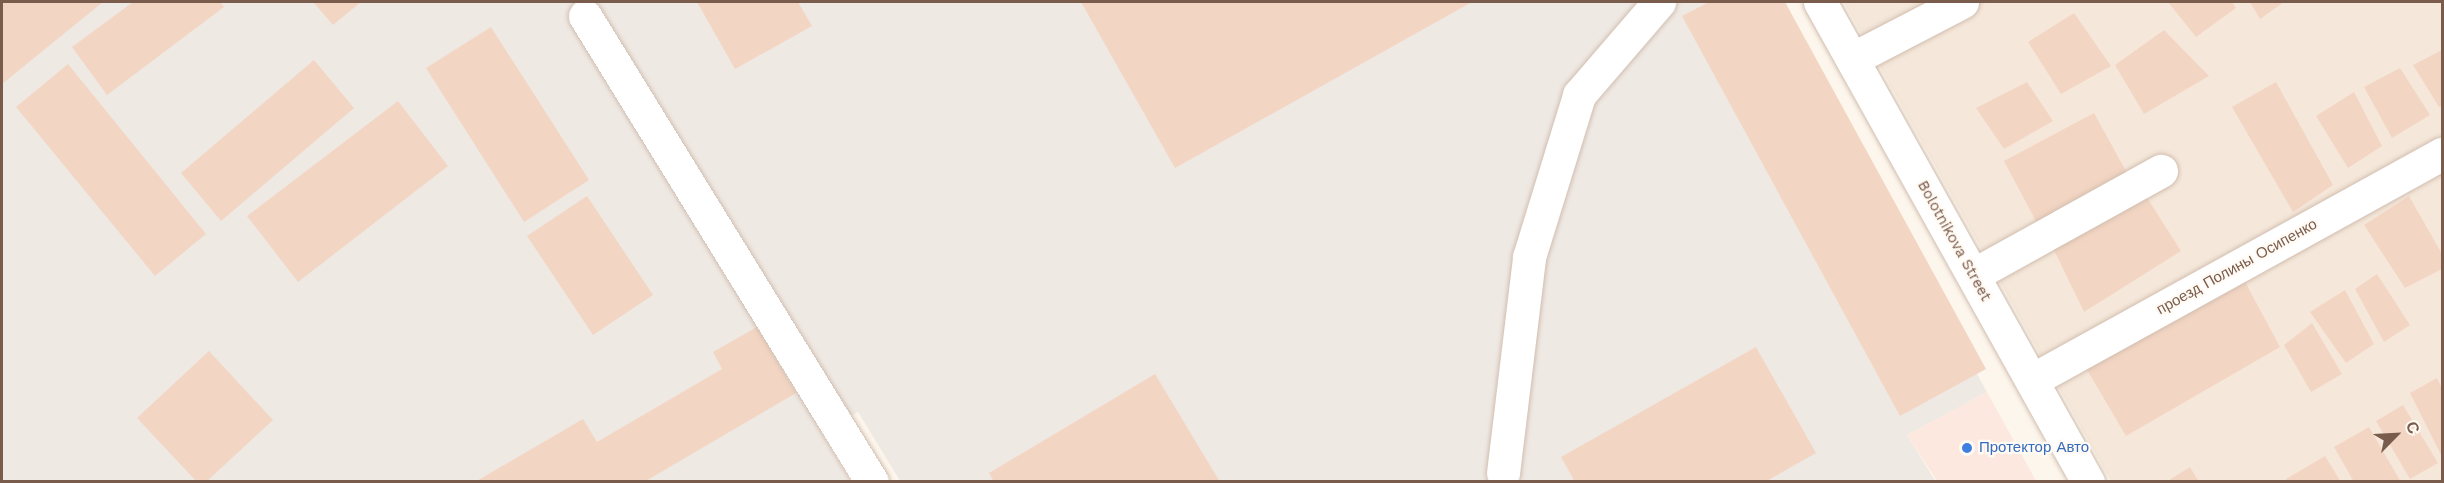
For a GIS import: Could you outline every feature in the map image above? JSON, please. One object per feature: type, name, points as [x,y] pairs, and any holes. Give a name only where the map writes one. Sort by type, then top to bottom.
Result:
[{"type":"street","points":[[1503,473],[1529,257],[1579,95],[1659,2]]},
{"type":"street","name":"Bolotnikova Street","points":[[1820,2],[2088,482]]},
{"type":"street","points":[[1852,59],[1962,2]]},
{"type":"street","points":[[585,16],[872,482]]},
{"type":"street","name":"проезд Полины Осипенко","points":[[2032,380],[2442,154]]},
{"type":"street","points":[[1973,274],[2161,171]]},
{"type":"shaded area","points":[[2,2],[1768,2],[1987,392],[1907,435],[1936,482],[900,481],[858,412],[821,431],[850,481],[2,481]]},
{"type":"shaded area","points":[[1844,2],[2442,2],[2442,481],[2111,481]]},
{"type":"shaded area","name":"Протектор Авто","points":[[1987,392],[2036,481],[1937,481],[1907,435]]},
{"type":"building","points":[[2,2],[103,2],[2,84]]},
{"type":"building","points":[[133,2],[220,2],[224,7],[107,95],[72,47]]},
{"type":"building","points":[[313,2],[361,2],[333,25]]},
{"type":"building","points":[[697,2],[798,2],[812,26],[735,69]]},
{"type":"building","points":[[1081,2],[1472,2],[1175,168]]},
{"type":"building","points":[[1709,2],[1785,2],[1986,369],[1900,416],[1682,16]]},
{"type":"building","points":[[2168,2],[2232,2],[2236,8],[2196,37]]},
{"type":"building","points":[[2250,2],[2284,2],[2260,19]]},
{"type":"building","points":[[2074,13],[2111,66],[2061,94],[2028,42]]},
{"type":"building","points":[[491,27],[589,180],[524,222],[426,68]]},
{"type":"building","points":[[2164,30],[2209,76],[2144,114],[2115,65]]},
{"type":"building","points":[[2442,50],[2442,105],[2439,107],[2413,65]]},
{"type":"building","points":[[314,60],[354,108],[221,221],[181,173]]},
{"type":"building","points":[[68,64],[206,234],[155,276],[16,107]]},
{"type":"building","points":[[2400,68],[2430,115],[2392,138],[2364,87]]},
{"type":"building","points":[[2027,82],[2053,121],[2004,149],[1976,108]]},
{"type":"building","points":[[2276,82],[2333,185],[2293,212],[2232,107]]},
{"type":"building","points":[[2354,92],[2382,146],[2348,168],[2316,116]]},
{"type":"building","points":[[398,101],[448,166],[298,282],[247,216]]},
{"type":"building","points":[[2094,113],[2127,173],[2038,225],[2004,161]]},
{"type":"building","points":[[587,196],[653,295],[593,335],[527,236]]},
{"type":"building","points":[[2146,196],[2181,251],[2084,312],[2053,248]]},
{"type":"building","points":[[2409,196],[2442,254],[2442,269],[2405,288],[2364,225]]},
{"type":"building","points":[[2377,274],[2410,325],[2384,342],[2355,289]]},
{"type":"building","points":[[2243,278],[2280,347],[2126,436],[2086,368]]},
{"type":"building","points":[[2345,290],[2374,344],[2346,363],[2310,312]]},
{"type":"building","points":[[2312,323],[2342,374],[2311,392],[2284,345]]},
{"type":"building","points":[[757,327],[796,393],[644,482],[475,482],[583,419],[597,442],[722,369],[713,352]]},
{"type":"building","points":[[1756,347],[1816,453],[1765,482],[1575,482],[1561,457]]},
{"type":"building","points":[[209,351],[273,420],[206,482],[197,482],[137,418]]},
{"type":"building","points":[[1155,374],[1220,482],[994,482],[989,473]]},
{"type":"building","points":[[2437,378],[2442,388],[2442,457],[2410,393]]},
{"type":"building","points":[[2403,405],[2438,463],[2410,479],[2376,421]]},
{"type":"building","points":[[2369,427],[2401,482],[2354,482],[2334,447]]},
{"type":"building","points":[[2325,456],[2341,482],[2288,482],[2286,479]]},
{"type":"building","points":[[2190,467],[2199,482],[2166,482]]},
{"type":"place","name":"Протектор Авто","points":[[1967,448]]}]
